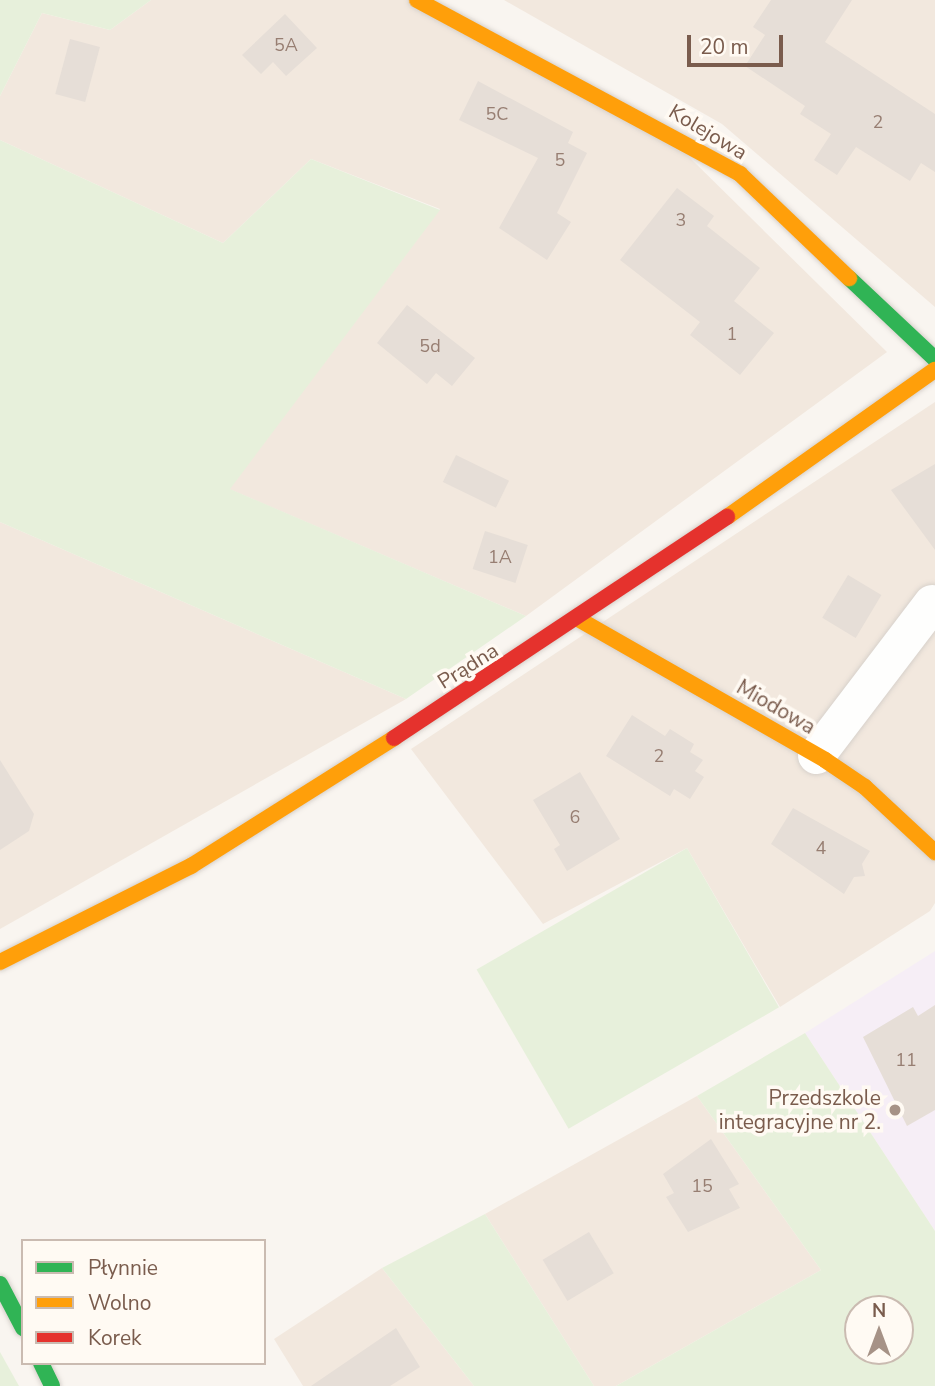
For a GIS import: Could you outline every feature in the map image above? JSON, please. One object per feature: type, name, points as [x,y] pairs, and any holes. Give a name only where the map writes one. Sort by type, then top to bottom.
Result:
[{"type":"street","name":"Kolejowa","points":[[417,0],[740,174],[935,359]]},
{"type":"street","name":"Prądna","points":[[0,962],[191,866],[580,620],[935,370]]},
{"type":"street","points":[[816,755],[932,603]]},
{"type":"street","name":"Miodowa","points":[[580,620],[816,755],[865,787],[935,852]]},
{"type":"street","points":[[0,1284],[21,1324]]},
{"type":"street","points":[[42,1365],[52,1386]]},
{"type":"shaded area","points":[[151,0],[415,0],[687,155],[887,352],[526,616],[229,489],[440,209],[311,159],[223,243],[0,140],[0,96],[42,13],[110,30]]},
{"type":"shaded area","points":[[504,0],[935,0],[935,307],[722,124]]},
{"type":"shaded area","points":[[935,402],[935,903],[930,911],[780,1007],[687,848],[543,924],[411,749]]},
{"type":"shaded area","points":[[0,522],[406,699],[0,929]]},
{"type":"shaded area","name":"Przedszkole integracyjne nr 2.","points":[[935,951],[935,1231],[805,1033]]},
{"type":"shaded area","points":[[697,1096],[821,1270],[616,1386],[594,1386],[485,1214]]},
{"type":"shaded area","points":[[382,1268],[474,1386],[303,1386],[274,1339]]},
{"type":"green space","points":[[0,0],[151,0],[110,30],[42,13],[0,96]]},
{"type":"green space","points":[[0,140],[223,243],[311,159],[440,210],[230,489],[526,616],[406,699],[0,522]]},
{"type":"green space","points":[[687,848],[779,1007],[569,1129],[477,970]]},
{"type":"green space","points":[[805,1033],[935,1231],[935,1386],[616,1386],[821,1270],[697,1096]]},
{"type":"green space","points":[[485,1214],[594,1386],[474,1386],[382,1268]]},
{"type":"green space","points":[[0,1352],[19,1386],[0,1386]]},
{"type":"building","points":[[771,0],[852,0],[825,42],[935,114],[935,172],[921,163],[910,181],[856,147],[837,175],[814,160],[831,134],[800,114],[805,106],[745,66],[765,35],[753,27]]},
{"type":"building","points":[[285,14],[317,48],[286,76],[273,62],[261,74],[242,55]]},
{"type":"building","points":[[70,39],[100,47],[85,102],[55,94]]},
{"type":"building","points":[[478,81],[573,132],[568,143],[587,153],[557,213],[571,222],[547,260],[499,228],[538,158],[459,120]]},
{"type":"building","points":[[677,188],[714,216],[707,226],[760,268],[734,301],[774,333],[740,375],[690,335],[700,322],[620,260]]},
{"type":"building","points":[[407,305],[475,358],[452,386],[436,373],[427,384],[377,343]]},
{"type":"building","points":[[456,455],[509,481],[496,508],[443,482]]},
{"type":"building","points":[[935,464],[935,550],[891,490]]},
{"type":"building","points":[[485,531],[528,545],[515,583],[473,569]]},
{"type":"building","points":[[848,575],[881,595],[856,638],[822,618]]},
{"type":"building","points":[[632,715],[665,736],[670,729],[694,744],[690,752],[703,760],[695,771],[704,777],[690,799],[674,789],[670,796],[606,756]]},
{"type":"building","points":[[0,760],[34,814],[29,831],[0,850]]},
{"type":"building","points":[[580,772],[620,839],[567,871],[554,849],[560,845],[533,800]]},
{"type":"building","points":[[793,808],[870,851],[862,864],[865,876],[854,877],[844,894],[771,844]]},
{"type":"building","points":[[935,1005],[935,1110],[907,1126],[863,1037],[913,1007],[918,1016]]},
{"type":"building","points":[[711,1139],[739,1184],[729,1189],[740,1208],[688,1232],[666,1197],[674,1193],[663,1174]]},
{"type":"building","points":[[589,1232],[614,1273],[567,1301],[543,1260]]},
{"type":"building","points":[[396,1328],[420,1367],[390,1386],[311,1386]]},
{"type":"traffic: fast","points":[[849,278],[935,359]]},
{"type":"traffic: fast","points":[[0,1284],[21,1324]]},
{"type":"traffic: fast","points":[[42,1365],[52,1386]]},
{"type":"traffic: slow","points":[[417,0],[740,174],[849,278]]},
{"type":"traffic: slow","points":[[727,517],[935,370]]},
{"type":"traffic: slow","points":[[580,620],[825,760],[865,787],[935,852]]},
{"type":"traffic: slow","points":[[0,962],[191,866],[394,738]]},
{"type":"traffic: jam","points":[[394,738],[727,517]]},
{"type":"place","name":"Przedszkole integracyjne nr 2.","points":[[895,1110]]}]
